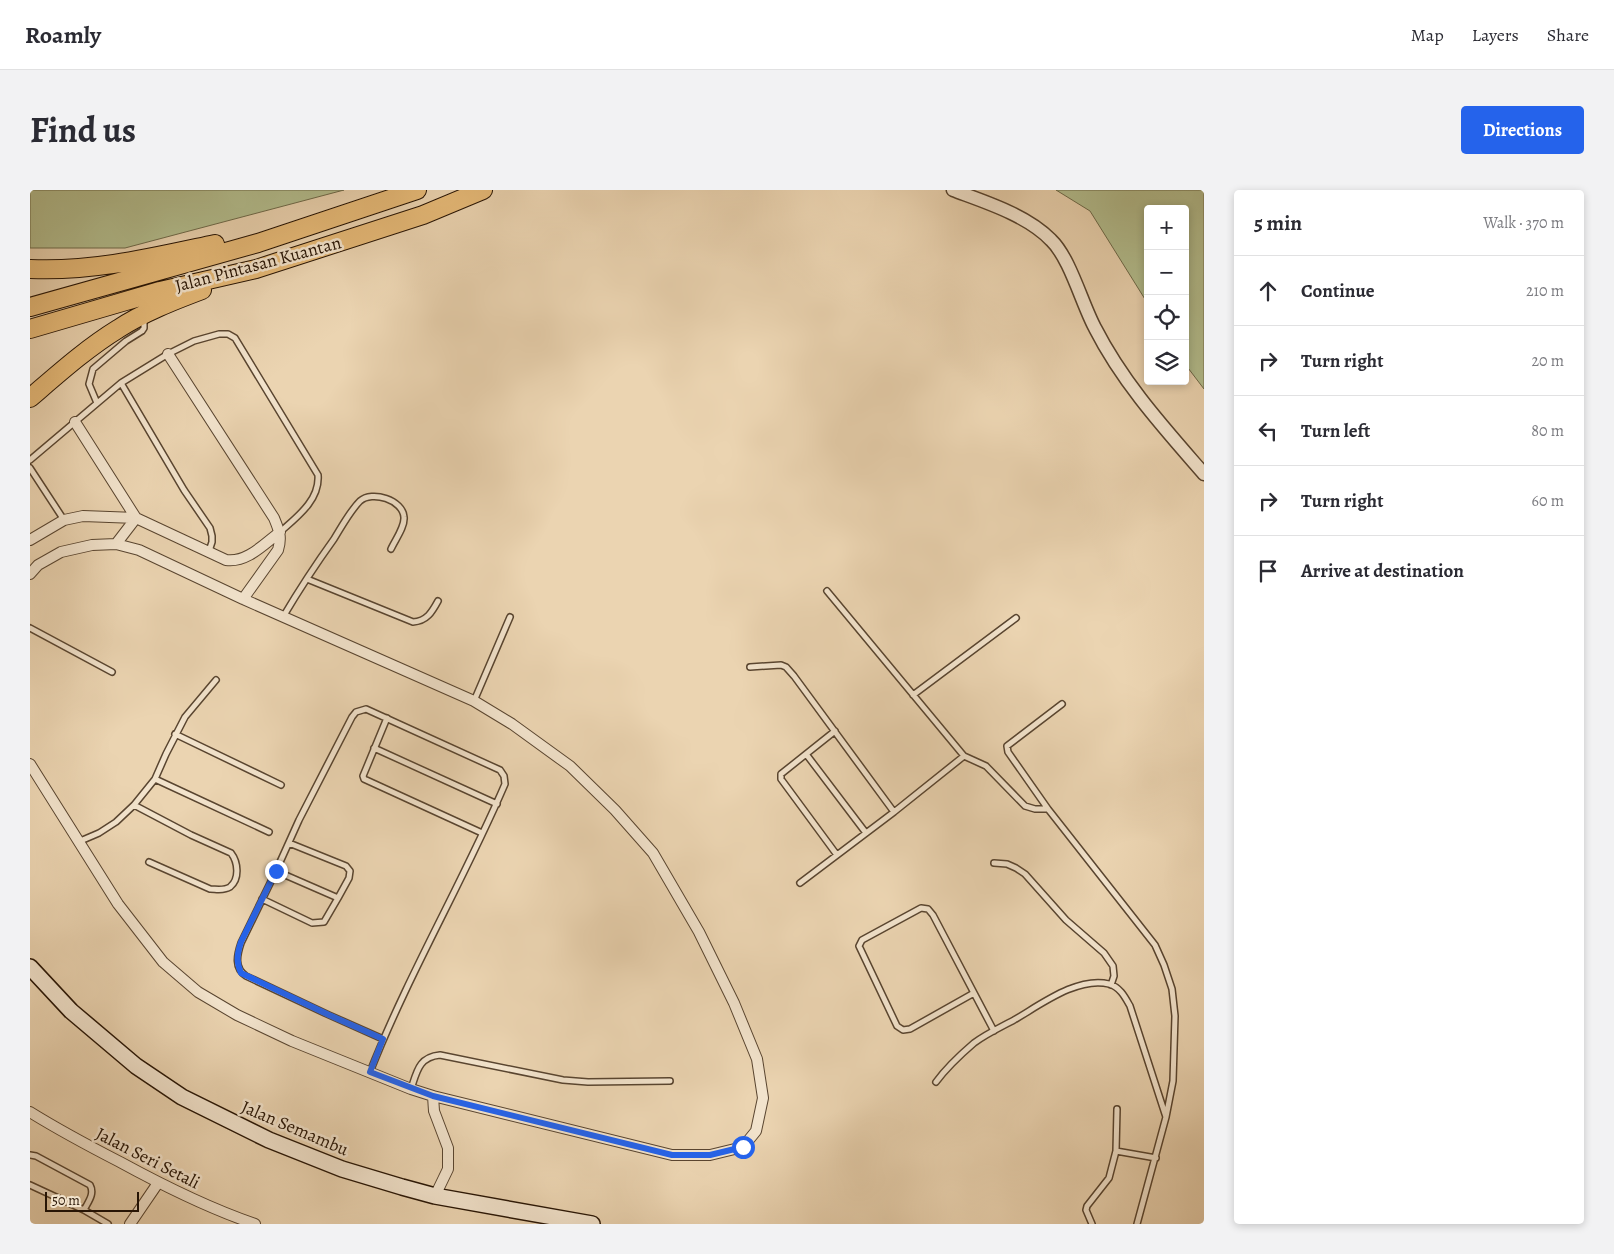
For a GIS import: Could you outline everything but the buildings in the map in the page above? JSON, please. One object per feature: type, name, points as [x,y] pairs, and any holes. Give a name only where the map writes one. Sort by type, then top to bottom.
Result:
[{"type":"highway","name":"Jalan Pintasan Kuantan","points":[[30,307],[258,244],[417,190]]},
{"type":"highway","name":"Jalan Pintasan Kuantan","points":[[30,329],[160,291],[256,269],[423,216],[484,190]]},
{"type":"highway","points":[[30,269],[76,269],[124,263],[335,218]]},
{"type":"highway","points":[[30,398],[116,329],[144,314],[256,269]]},
{"type":"main road","name":"Jalan Semambu","points":[[30,968],[71,1011],[136,1066],[182,1097],[269,1140],[342,1170],[435,1196],[592,1224]]},
{"type":"street","points":[[953,190],[986,202],[1034,225],[1053,241],[1068,266],[1095,328],[1120,370],[1141,401],[1204,474]]},
{"type":"street","points":[[168,354],[274,518],[280,532],[278,550],[243,599]]},
{"type":"street","points":[[76,422],[136,518]]},
{"type":"street","points":[[30,540],[64,520],[83,516],[136,518],[226,560],[236,562],[246,557],[280,532]]},
{"type":"street","points":[[116,544],[136,518]]},
{"type":"street","points":[[30,574],[38,565],[62,552],[92,545],[116,544],[139,550],[243,599],[474,702],[512,724],[570,766],[615,810],[653,853],[699,932],[734,1002],[757,1059],[763,1098],[756,1132],[743,1147],[710,1155],[672,1155],[411,1089],[292,1041],[237,1014],[198,992],[163,962],[118,904],[30,764]]},
{"type":"street","points":[[433,1096],[434,1111],[448,1148],[448,1169],[435,1196]]},
{"type":"street","name":"Jalan Seri Setali","points":[[30,1112],[52,1126],[158,1182],[220,1212],[255,1224]]},
{"type":"street","points":[[130,1224],[158,1182]]},
{"type":"lane","points":[[97,403],[89,384],[93,370],[126,341],[142,331],[144,328],[144,314]]},
{"type":"lane","points":[[30,460],[120,383],[168,354],[194,341],[219,334],[228,334],[235,338],[318,475],[319,482],[309,504],[280,532]]},
{"type":"lane","points":[[120,383],[184,490],[210,528],[212,542],[208,552]]},
{"type":"lane","points":[[30,468],[64,520]]},
{"type":"lane","points":[[283,617],[347,519],[364,498],[378,496],[402,510],[403,523],[391,549]]},
{"type":"lane","points":[[307,579],[413,622],[420,622],[426,618],[438,601]]},
{"type":"lane","points":[[827,591],[964,756],[986,766],[1025,806],[1035,809],[1048,809]]},
{"type":"lane","points":[[474,702],[510,616]]},
{"type":"lane","points":[[913,695],[1016,618]]},
{"type":"lane","points":[[30,628],[112,672]]},
{"type":"lane","points":[[750,667],[781,665],[786,667],[894,812]]},
{"type":"lane","points":[[78,842],[99,833],[116,822],[134,806],[155,779],[175,734],[185,717],[216,680]]},
{"type":"lane","points":[[1062,704],[1007,746],[1008,752],[1048,809],[1155,945],[1172,989],[1175,1016],[1173,1081],[1156,1158],[1137,1224]]},
{"type":"lane","points":[[370,1072],[383,1039],[505,784],[504,776],[500,770],[366,709],[356,712],[352,717],[299,820],[237,954],[241,973],[383,1039]]},
{"type":"lane","points":[[387,718],[363,776],[366,781],[482,833]]},
{"type":"lane","points":[[835,731],[781,774],[780,779],[837,855]]},
{"type":"lane","points":[[175,734],[281,785]]},
{"type":"lane","points":[[374,748],[496,804]]},
{"type":"lane","points":[[806,754],[866,833]]},
{"type":"lane","points":[[800,882],[894,812],[964,756]]},
{"type":"lane","points":[[155,779],[269,832]]},
{"type":"lane","points":[[134,806],[232,854],[236,859],[237,868],[235,879],[230,887],[220,890],[210,888],[149,862]]},
{"type":"lane","points":[[262,899],[312,923],[324,922],[349,878],[350,871],[346,866],[289,844]]},
{"type":"lane","points":[[994,863],[1007,864],[1025,874],[1066,920],[1104,953],[1113,966],[1114,976],[1111,985]]},
{"type":"lane","points":[[276,871],[338,898]]},
{"type":"lane","points":[[974,993],[910,1029],[902,1030],[897,1026],[859,946],[862,940],[904,917],[921,908],[928,909],[933,915],[994,1031]]},
{"type":"lane","points":[[936,1082],[957,1057],[994,1031],[1062,992],[1085,984],[1098,983],[1111,985],[1120,990],[1130,1006],[1166,1117]]},
{"type":"lane","points":[[411,1089],[418,1067],[432,1056],[440,1055],[563,1080],[588,1082],[670,1081]]},
{"type":"lane","points":[[1092,1224],[1086,1210],[1087,1206],[1109,1178],[1116,1151],[1117,1109]]},
{"type":"lane","points":[[1116,1151],[1156,1158]]},
{"type":"lane","points":[[30,1155],[36,1156],[90,1185],[92,1195],[84,1210]]},
{"type":"lane","points":[[30,1185],[84,1210],[108,1224]]},
{"type":"lane","points":[[94,1224],[98,1218]]},
{"type":"green space","points":[[30,190],[344,190],[125,248],[30,248]]},
{"type":"green space","points":[[1056,190],[1204,190],[1204,389],[1189,369],[1189,205],[1144,205],[1144,298],[1090,211]]},
{"type":"route","points":[[276,871],[241,942],[237,954],[241,973],[383,1039],[370,1072],[433,1096],[672,1155],[710,1155],[743,1147]]}]
